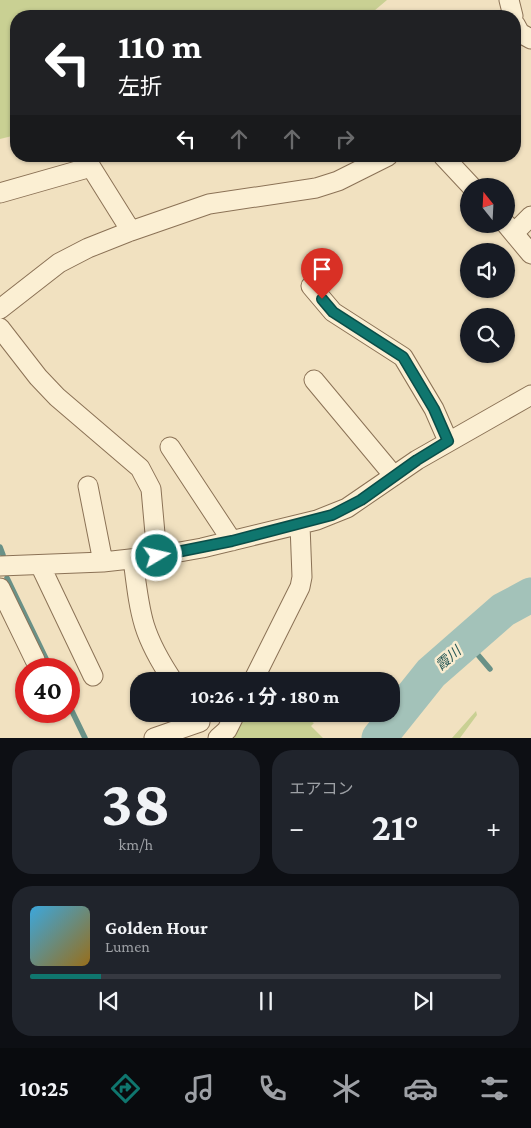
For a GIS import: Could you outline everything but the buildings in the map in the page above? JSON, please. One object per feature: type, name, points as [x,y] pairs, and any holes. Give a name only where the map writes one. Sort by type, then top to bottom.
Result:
[{"type":"street","points":[[0,309],[59,263],[88,248],[131,231],[209,204],[316,188],[338,182],[376,162]]},
{"type":"street","points":[[449,162],[464,178]]},
{"type":"street","points":[[0,193],[91,168],[131,231]]},
{"type":"street","points":[[515,225],[531,216]]},
{"type":"street","points":[[514,233],[531,254]]},
{"type":"street","points":[[311,286],[333,312],[403,357],[434,409],[448,441]]},
{"type":"street","points":[[0,328],[38,377],[57,397],[140,468],[151,490],[157,556]]},
{"type":"street","points":[[318,392],[394,476]]},
{"type":"street","points":[[0,566],[104,562],[157,556],[300,525],[347,508],[448,441],[531,395]]},
{"type":"street","points":[[170,447],[232,541]]},
{"type":"street","points":[[88,486],[104,562]]},
{"type":"street","points":[[257,672],[300,587],[302,576],[300,525]]},
{"type":"street","points":[[133,559],[138,606],[145,631],[155,654],[166,672]]},
{"type":"street","points":[[40,565],[72,615],[93,676]]},
{"type":"street","points":[[0,588],[16,641],[33,658]]},
{"type":"street","points":[[154,738],[188,722]]},
{"type":"street","points":[[200,722],[211,738]]},
{"type":"street","points":[[218,738],[227,730],[230,722]]},
{"type":"green space","points":[[0,0],[387,0],[375,10],[10,10],[10,136],[0,139]]},
{"type":"green space","points":[[476,711],[477,715],[460,738],[452,738]]},
{"type":"green space","points":[[236,722],[312,722],[314,723],[311,726],[323,738],[228,738]]},
{"type":"water","points":[[527,589],[531,590],[531,598],[520,604],[517,611],[509,619],[475,640],[462,655],[454,659],[439,675],[435,672],[431,673],[449,650],[461,639]]},
{"type":"waterway","points":[[0,547],[3,555]]},
{"type":"waterway","points":[[7,578],[46,658]]},
{"type":"waterway","name":"霞川","points":[[379,738],[431,673],[503,610],[531,595]]},
{"type":"waterway","points":[[467,642],[490,669]]},
{"type":"waterway","points":[[78,723],[85,738]]},
{"type":"route","points":[[157,556],[232,541],[300,525],[332,515],[361,500],[417,460],[448,441],[434,409],[403,357],[333,312],[322,299]]}]
